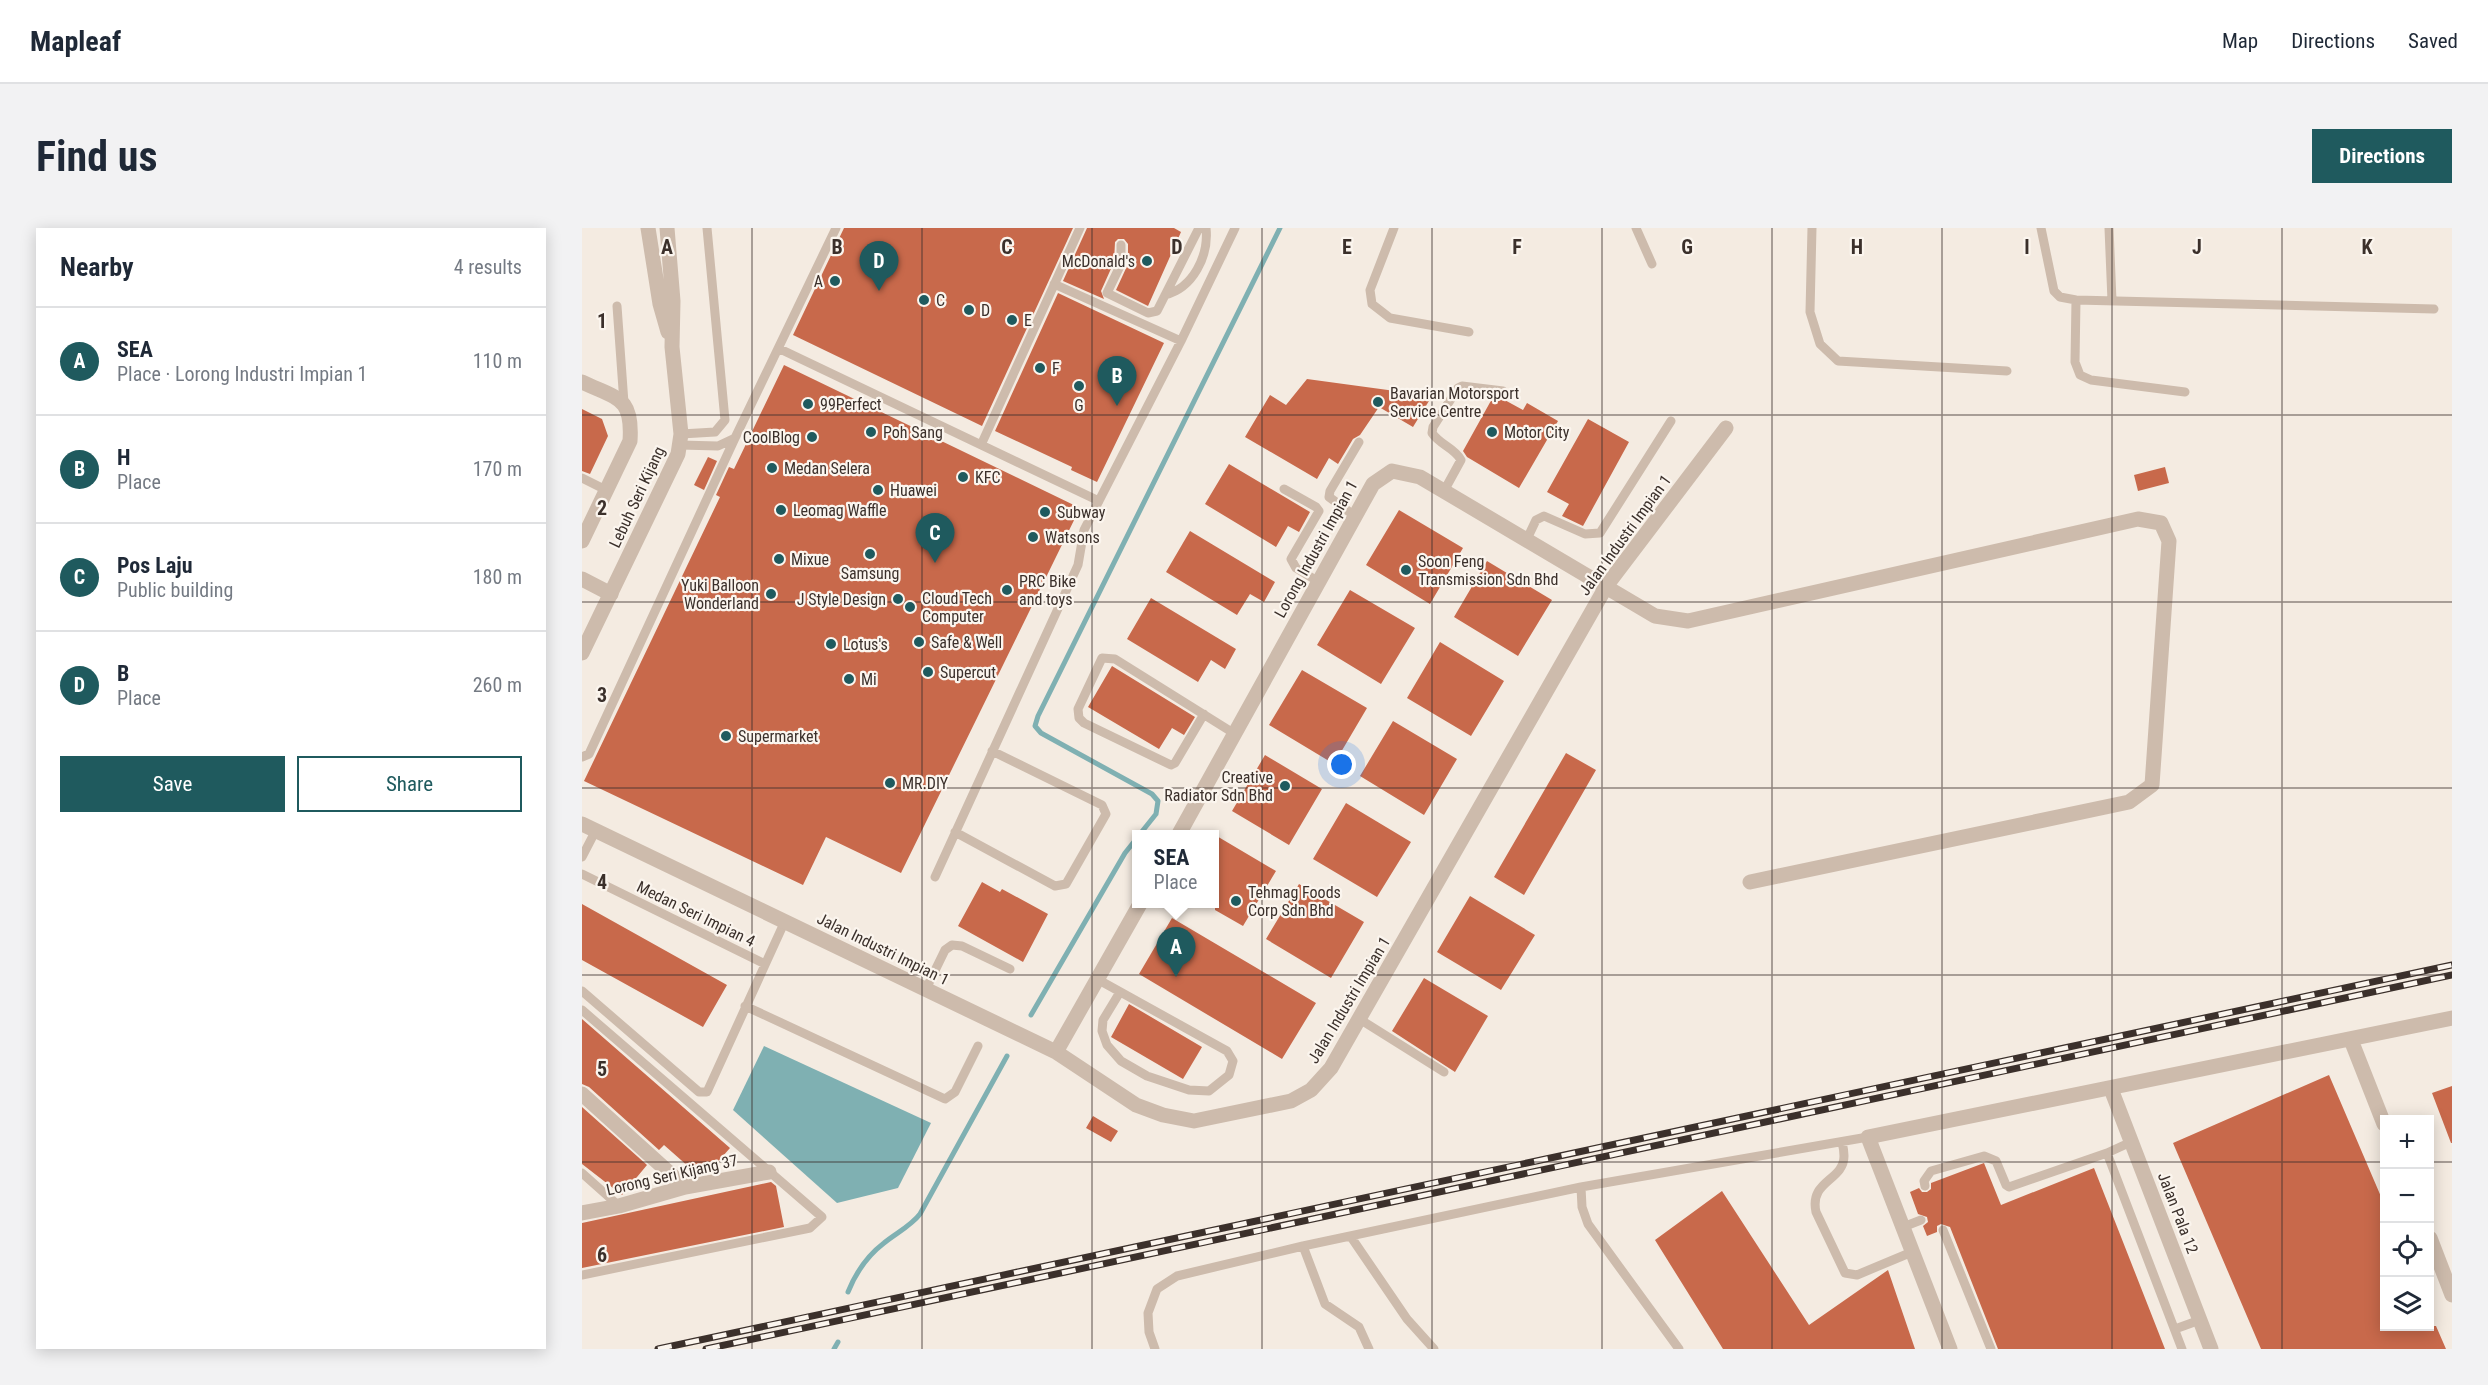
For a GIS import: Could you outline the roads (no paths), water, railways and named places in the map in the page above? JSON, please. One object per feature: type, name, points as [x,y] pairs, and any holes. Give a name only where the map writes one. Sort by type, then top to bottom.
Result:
[{"type":"street","name":"Lebuh Seri Kijang","points":[[648,228],[660,304],[672,346]]},
{"type":"street","name":"Lebuh Seri Kijang","points":[[582,652],[678,454],[680,439],[672,346],[673,301],[667,228]]},
{"type":"street","points":[[582,382],[624,403],[629,411],[630,441],[582,541]]},
{"type":"street","name":"Jalan Industri Impian 1","points":[[589,827],[1056,1052],[1136,1105],[1163,1115],[1194,1121],[1291,1101],[1311,1090],[1331,1068],[1607,585],[1726,428]]},
{"type":"street","name":"Lorong Industri Impian 1","points":[[1181,830],[1373,483],[1392,471],[1420,477],[1607,585],[1655,616],[1688,621],[2138,519],[2161,523],[2169,541],[2152,785],[2129,802],[1750,882]]},
{"type":"street","points":[[582,579],[611,594]]},
{"type":"street","points":[[1056,1052],[1137,908]]},
{"type":"street","points":[[1950,1349],[1868,1137],[2452,1018]]},
{"type":"street","points":[[2351,1040],[2381,1115]]},
{"type":"street","name":"Jalan Pala 12","points":[[2111,1089],[2211,1349]]},
{"type":"street","points":[[582,1094],[685,1187]]},
{"type":"street","name":"Lorong Seri Kijang 37","points":[[582,1214],[620,1206],[685,1187],[770,1172]]},
{"type":"street","points":[[2434,1248],[2452,1295]]},
{"type":"lane","points":[[680,439],[715,432],[725,420],[707,228]]},
{"type":"lane","points":[[582,757],[589,754],[735,438],[780,349],[836,228]]},
{"type":"lane","points":[[981,445],[1080,228]]},
{"type":"lane","points":[[1121,245],[1121,264],[1107,293],[1148,313],[1157,311],[1199,228]]},
{"type":"lane","points":[[1165,295],[1178,292],[1198,270],[1204,251],[1206,228]]},
{"type":"lane","points":[[935,877],[1078,565],[1084,530],[1235,228]]},
{"type":"lane","points":[[1394,228],[1370,290],[1372,304],[1390,318],[1469,332]]},
{"type":"lane","points":[[1636,228],[1652,264]]},
{"type":"lane","points":[[1812,228],[1810,312],[1820,344],[1838,361],[2007,371]]},
{"type":"lane","points":[[2041,228],[2054,291],[2060,297],[2076,300],[2434,309]]},
{"type":"lane","points":[[2109,228],[2112,301]]},
{"type":"lane","points":[[1054,284],[1181,340]]},
{"type":"lane","points":[[2076,300],[2075,362],[2080,375],[2091,380],[2185,392]]},
{"type":"lane","points":[[617,306],[624,403]]},
{"type":"lane","points":[[780,349],[1099,501]]},
{"type":"lane","points":[[1444,491],[1461,460],[1459,455],[1435,438],[1432,433],[1434,427],[1458,388],[1462,386],[1503,391]]},
{"type":"lane","points":[[1527,539],[1536,520],[1544,516],[1584,534],[1600,533],[1671,420]]},
{"type":"lane","points":[[680,439],[718,446],[735,438]]},
{"type":"lane","points":[[1355,516],[1329,497],[1330,491],[1359,442]]},
{"type":"lane","points":[[582,478],[606,490]]},
{"type":"lane","points":[[1284,489],[1319,511],[1292,559],[1296,568],[1319,582]]},
{"type":"lane","points":[[1204,714],[1171,765],[1084,723],[1079,718],[1078,709],[1102,658],[1108,657],[1204,714],[1235,734]]},
{"type":"lane","points":[[955,832],[1060,887],[1066,884],[1106,814],[1102,804],[992,751]]},
{"type":"lane","points":[[582,857],[589,827]]},
{"type":"lane","name":"Medan Seri Impian 4","points":[[582,874],[765,964]]},
{"type":"lane","points":[[582,992],[699,1092],[707,1092],[785,921]]},
{"type":"lane","points":[[926,989],[945,950],[952,945],[962,946],[1010,969]]},
{"type":"lane","points":[[1097,979],[1227,1051],[1233,1061],[1229,1075],[1209,1091],[1189,1090],[1147,1076],[1121,1061],[1107,1045],[1102,1031],[1103,1020],[1120,992]]},
{"type":"lane","points":[[745,1006],[945,1099],[955,1092],[978,1046]]},
{"type":"lane","points":[[582,1010],[822,1217],[810,1228],[582,1275]]},
{"type":"lane","points":[[1360,1020],[1444,1072]]},
{"type":"lane","points":[[1155,1349],[1149,1332],[1148,1312],[1157,1289],[1177,1276],[1303,1246],[1581,1187],[1868,1137]]},
{"type":"lane","points":[[1842,1142],[1845,1157],[1843,1164],[1816,1191],[1814,1201],[1816,1212],[1845,1273],[1857,1275],[1912,1252]]},
{"type":"lane","points":[[1925,1186],[1924,1181],[1931,1171],[1984,1156],[1996,1161],[2009,1187],[2107,1153],[2131,1142]]},
{"type":"lane","points":[[2107,1153],[2182,1349]]},
{"type":"lane","points":[[582,1173],[620,1206]]},
{"type":"lane","points":[[1581,1187],[1582,1207],[1588,1224],[1679,1349]]},
{"type":"lane","points":[[1903,1227],[1921,1220]]},
{"type":"lane","points":[[1943,1230],[1991,1349]]},
{"type":"lane","points":[[1351,1237],[1407,1319],[1434,1349]]},
{"type":"lane","points":[[1303,1246],[1325,1304],[1359,1328],[1367,1340],[1369,1349]]},
{"type":"lane","points":[[2175,1329],[2200,1320]]},
{"type":"water","points":[[764,1046],[931,1123],[898,1188],[837,1203],[733,1110]]},
{"type":"waterway","points":[[1143,830],[1156,814],[1158,801],[1152,794],[1041,733],[1035,726],[1280,228]]},
{"type":"waterway","points":[[1031,1015],[1132,844]]},
{"type":"waterway","points":[[848,1292],[858,1271],[872,1253],[920,1214],[1007,1056]]},
{"type":"waterway","points":[[834,1349],[838,1342]]},
{"type":"railway","points":[[658,1349],[2452,965]]},
{"type":"railway","points":[[706,1349],[2452,975]]},
{"type":"place","name":"McDonald's","points":[[1147,261]]},
{"type":"place","name":"A","points":[[835,281]]},
{"type":"place","name":"B","points":[[879,291]]},
{"type":"place","name":"C","points":[[924,300]]},
{"type":"place","name":"D","points":[[969,310]]},
{"type":"place","name":"E","points":[[1012,320]]},
{"type":"place","name":"F","points":[[1040,368]]},
{"type":"place","name":"G","points":[[1079,386]]},
{"type":"place","name":"Bavarian Motorsport Service Centre","points":[[1378,402]]},
{"type":"place","name":"99Perfect","points":[[808,404]]},
{"type":"place","name":"H","points":[[1117,406]]},
{"type":"place","name":"Poh Sang","points":[[871,432]]},
{"type":"place","name":"Motor City","points":[[1492,432]]},
{"type":"place","name":"CoolBlog","points":[[812,437]]},
{"type":"place","name":"Medan Selera","points":[[772,468]]},
{"type":"place","name":"KFC","points":[[963,477]]},
{"type":"place","name":"Huawei","points":[[878,490]]},
{"type":"place","name":"Leomag Waffle","points":[[781,510]]},
{"type":"place","name":"Subway","points":[[1045,512]]},
{"type":"place","name":"Watsons","points":[[1033,537]]},
{"type":"place","name":"Samsung","points":[[870,554]]},
{"type":"place","name":"Mixue","points":[[779,559]]},
{"type":"place","name":"Pos Laju","points":[[935,563]]},
{"type":"place","name":"Soon Feng Transmission Sdn Bhd","points":[[1406,570]]},
{"type":"place","name":"PRC Bike and toys","points":[[1007,590]]},
{"type":"place","name":"Yuki Balloon Wonderland","points":[[771,594]]},
{"type":"place","name":"J Style Design","points":[[898,599]]},
{"type":"place","name":"Cloud Tech Computer","points":[[910,607]]},
{"type":"place","name":"Safe & Well","points":[[919,642]]},
{"type":"place","name":"Lotus's","points":[[831,644]]},
{"type":"place","name":"Supercut","points":[[928,672]]},
{"type":"place","name":"Mi","points":[[849,679]]},
{"type":"place","name":"Supermarket","points":[[726,736]]},
{"type":"place","name":"MR.DIY","points":[[890,783]]},
{"type":"place","name":"Creative Radiator Sdn Bhd","points":[[1285,786]]},
{"type":"place","name":"Tehmag Foods Corp Sdn Bhd","points":[[1236,901]]},
{"type":"place","name":"SEA","points":[[1176,977]]}]
